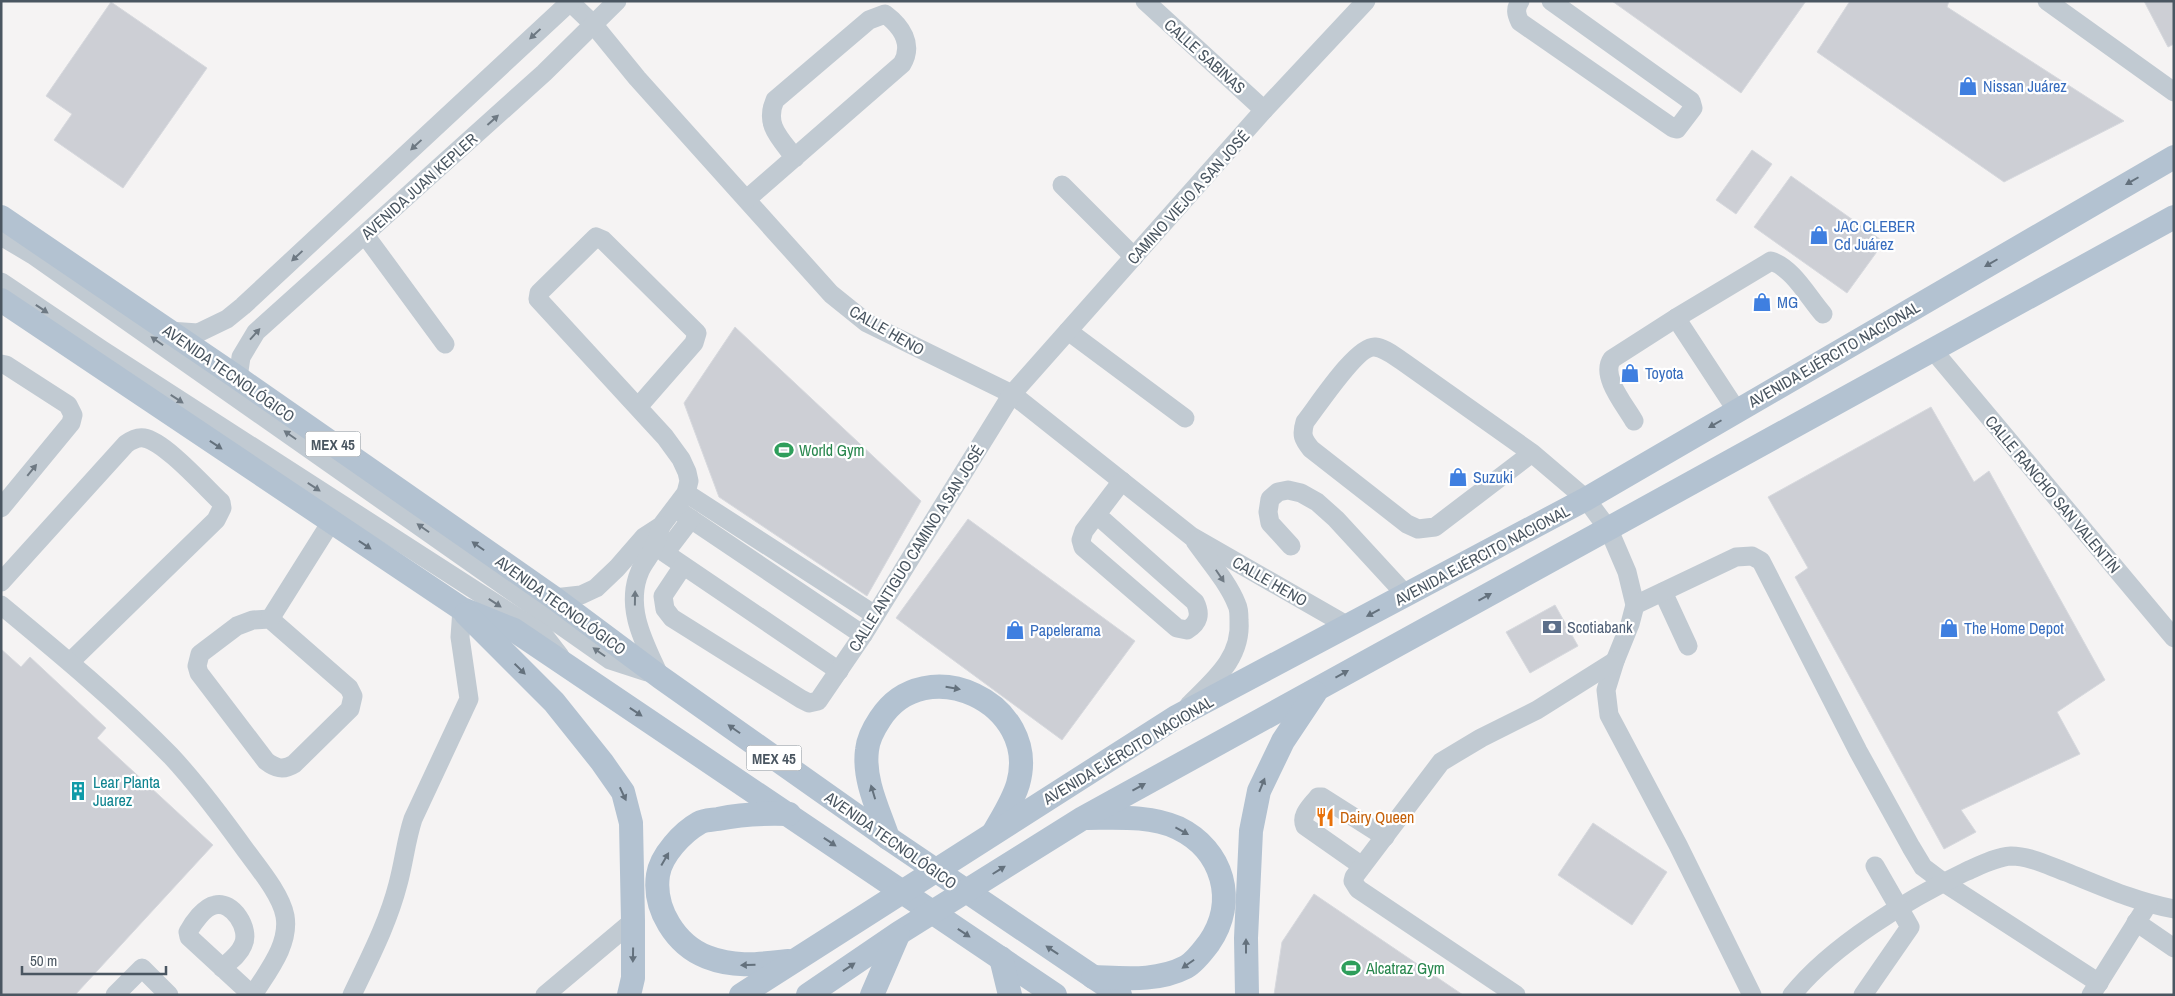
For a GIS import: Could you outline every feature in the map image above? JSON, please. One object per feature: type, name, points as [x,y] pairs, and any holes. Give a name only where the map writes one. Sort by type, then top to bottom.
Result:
[{"type":"main road","name":"AVENIDA EJÉRCITO NACIONAL","points":[[741,995],[1176,717],[1586,499],[2174,157]]},
{"type":"main road","points":[[808,995],[899,933],[1083,818],[1319,687],[1609,530],[2174,216]]},
{"type":"main road","name":"AVENIDA TECNOLÓGICO","points":[[1,217],[238,378],[554,598],[660,677],[888,838],[1120,995]]},
{"type":"main road","name":"MEX 45","points":[[1,300],[462,609],[514,630],[1055,995]]},
{"type":"main road","points":[[462,609],[554,702],[602,762],[623,792],[631,823],[633,978],[630,995]]},
{"type":"main road","points":[[888,838],[872,790],[867,768],[867,749],[874,727],[886,709],[900,697],[919,689],[942,686],[964,690],[981,698],[1002,713],[1016,736],[1021,761],[1018,783],[1010,804],[993,833]]},
{"type":"main road","points":[[1247,995],[1246,938],[1251,831],[1259,791],[1290,728],[1319,687]]},
{"type":"main road","points":[[789,814],[752,813],[701,822],[681,836],[666,857],[658,873],[657,893],[661,908],[673,930],[688,947],[705,956],[725,963],[744,966],[796,960]]},
{"type":"main road","points":[[1083,818],[1132,818],[1160,821],[1179,828],[1194,838],[1214,858],[1224,881],[1225,898],[1223,912],[1214,936],[1188,966],[1168,974],[1145,978],[1093,977]]},
{"type":"main road","points":[[872,995],[899,933]]},
{"type":"main road","points":[[1000,958],[1010,995]]},
{"type":"street","name":"AVENIDA JUAN KEPLER","points":[[238,378],[240,357],[256,332],[544,73],[617,1]]},
{"type":"street","name":"CALLE SABINAS","points":[[1145,1],[1264,110]]},
{"type":"street","name":"CAMINO VIEJO A SAN JOSÉ","points":[[1012,394],[1264,110],[1366,1]]},
{"type":"street","points":[[1520,1],[1517,6],[1516,15],[1520,22],[1673,128],[1677,129],[1680,126],[1692,108],[1691,101],[1551,1]]},
{"type":"street","points":[[2047,1],[2174,92]]},
{"type":"street","name":"AVENIDA JUAN KEPLER","points":[[169,331],[198,332],[227,319],[238,310],[571,2]]},
{"type":"street","name":"CALLE HENO","points":[[571,2],[593,24],[637,78],[748,199],[831,294],[849,310],[894,337],[1012,394],[1191,536],[1348,626]]},
{"type":"street","points":[[748,199],[902,64],[908,54],[908,43],[890,18],[884,14],[869,20],[775,100],[770,118],[774,130],[794,158]]},
{"type":"street","points":[[1062,185],[1134,257]]},
{"type":"street","points":[[365,235],[445,344]]},
{"type":"street","points":[[1,236],[33,255],[610,660],[660,677]]},
{"type":"street","points":[[638,407],[694,343],[697,334],[603,240],[596,238],[540,293],[538,300],[665,437],[681,459],[690,481],[680,501],[661,526],[655,545],[641,570],[634,596],[635,614],[641,634],[660,677]]},
{"type":"street","points":[[1634,421],[1613,384],[1608,370],[1609,363],[1616,355],[1771,261],[1780,264],[1789,273],[1823,314]]},
{"type":"street","points":[[1,282],[111,356],[543,634],[566,666]]},
{"type":"street","points":[[1676,318],[1737,411]]},
{"type":"street","points":[[1068,331],[1185,418]]},
{"type":"street","points":[[1532,453],[1435,528],[1418,529],[1407,524],[1311,449],[1304,440],[1302,432],[1305,422],[1355,358],[1367,348],[1373,347],[1383,350],[1402,361],[1532,453],[1586,499],[1609,530],[1626,572],[1635,605],[1606,690],[1609,715],[1678,845],[1737,968],[1752,995]]},
{"type":"street","name":"CALLE RANCHO SAN VALENTÍN","points":[[1932,349],[2174,638]]},
{"type":"street","points":[[1,364],[6,365],[68,405],[73,415],[71,422],[1,508]]},
{"type":"street","name":"CALLE ANTIGUO CAMINO A SAN JOSÉ","points":[[683,566],[663,596],[665,609],[672,618],[801,699],[809,703],[818,701],[863,635],[1012,394]]},
{"type":"street","points":[[1,582],[126,444],[134,439],[142,437],[160,445],[221,502],[222,508],[216,520],[70,662]]},
{"type":"street","points":[[1096,515],[1195,602],[1199,609],[1199,618],[1192,627],[1187,630],[1177,628],[1083,547],[1081,540],[1084,532],[1096,515],[1122,481]]},
{"type":"street","points":[[1291,546],[1270,523],[1268,512],[1270,499],[1278,492],[1288,490],[1301,493],[1317,502],[1336,519],[1406,595]]},
{"type":"street","points":[[680,501],[875,616]]},
{"type":"street","points":[[680,501],[691,519],[863,635]]},
{"type":"street","points":[[554,598],[581,595],[596,588],[691,519]]},
{"type":"street","points":[[270,619],[331,522]]},
{"type":"street","name":"CALLE HENO","points":[[1176,717],[1220,674],[1236,650],[1240,628],[1238,606],[1221,577],[1191,536]]},
{"type":"street","points":[[655,545],[683,566],[839,670]]},
{"type":"street","points":[[1635,605],[1736,557],[1752,556],[1761,561],[1858,751],[1923,867],[2095,989],[2148,904]]},
{"type":"street","points":[[1663,592],[1688,646]]},
{"type":"street","points":[[1,605],[95,683],[171,757],[206,797],[258,866],[279,900],[285,916],[285,936],[280,950],[253,995],[222,968]]},
{"type":"street","points":[[352,995],[386,921],[398,883],[406,838],[413,819],[469,699],[460,637],[462,609]]},
{"type":"street","points":[[270,619],[350,688],[353,696],[350,710],[294,764],[288,768],[281,769],[266,762],[199,673],[197,666],[200,654],[237,626],[253,620],[270,619]]},
{"type":"street","points":[[1516,995],[1358,889],[1353,881],[1362,866],[1441,762],[1480,738],[1537,710],[1615,661]]},
{"type":"street","points":[[1362,866],[1305,826],[1303,821],[1304,815],[1318,797],[1322,797],[1385,837]]},
{"type":"street","points":[[1792,995],[1806,977],[1837,951],[1900,908],[1944,882],[1988,862],[2011,856],[2032,860],[2148,904],[2174,909]]},
{"type":"street","points":[[1863,995],[1910,927],[1875,866]]},
{"type":"street","points":[[545,995],[633,921]]},
{"type":"street","points":[[2136,922],[2174,948]]},
{"type":"street","points":[[115,995],[142,968],[168,995]]},
{"type":"building","points":[[1612,1],[1806,1],[1741,93]]},
{"type":"building","name":"Nissan Juárez","points":[[1850,1],[1949,1],[1947,7],[2124,121],[2004,182],[1817,52]]},
{"type":"building","points":[[2144,1],[2174,1],[2174,44],[2168,47]]},
{"type":"building","points":[[111,2],[207,68],[123,188],[54,140],[72,114],[46,96]]},
{"type":"building","points":[[1752,150],[1772,164],[1736,214],[1716,200]]},
{"type":"building","name":"JAC CLEBER Cd Juárez","points":[[1791,176],[1884,242],[1847,293],[1754,227]]},
{"type":"building","name":"World Gym","points":[[735,327],[921,501],[867,596],[719,497],[684,403]]},
{"type":"building","name":"The Home Depot","points":[[1931,407],[1974,482],[1989,471],[2105,680],[2057,712],[2080,754],[1961,810],[1976,832],[1944,849],[1795,577],[1808,568],[1768,497]]},
{"type":"building","name":"Papelerama","points":[[968,519],[1135,641],[1062,740],[896,618]]},
{"type":"building","points":[[1555,605],[1578,646],[1530,673],[1506,632]]},
{"type":"building","name":"Lear Planta Juarez","points":[[1,649],[21,667],[30,657],[106,728],[97,738],[213,845],[75,995],[1,995]]},
{"type":"building","points":[[1593,823],[1667,872],[1632,925],[1558,875]]},
{"type":"building","name":"Alcatraz Gym","points":[[1314,894],[1463,995],[1274,995],[1282,942]]},
{"type":"place","name":"Nissan Juárez","points":[[1968,86]]},
{"type":"place","name":"JAC CLEBER Cd Juárez","points":[[1819,235]]},
{"type":"place","name":"MG","points":[[1762,302]]},
{"type":"place","name":"Toyota","points":[[1630,373]]},
{"type":"place","name":"World Gym","points":[[784,450]]},
{"type":"place","name":"Suzuki","points":[[1458,477]]},
{"type":"place","name":"Scotiabank","points":[[1552,627]]},
{"type":"place","name":"The Home Depot","points":[[1949,628]]},
{"type":"place","name":"Papelerama","points":[[1015,630]]},
{"type":"place","name":"Lear Planta Juarez","points":[[78,791]]},
{"type":"place","name":"Dairy Queen","points":[[1325,817]]},
{"type":"place","name":"Alcatraz Gym","points":[[1351,968]]}]
